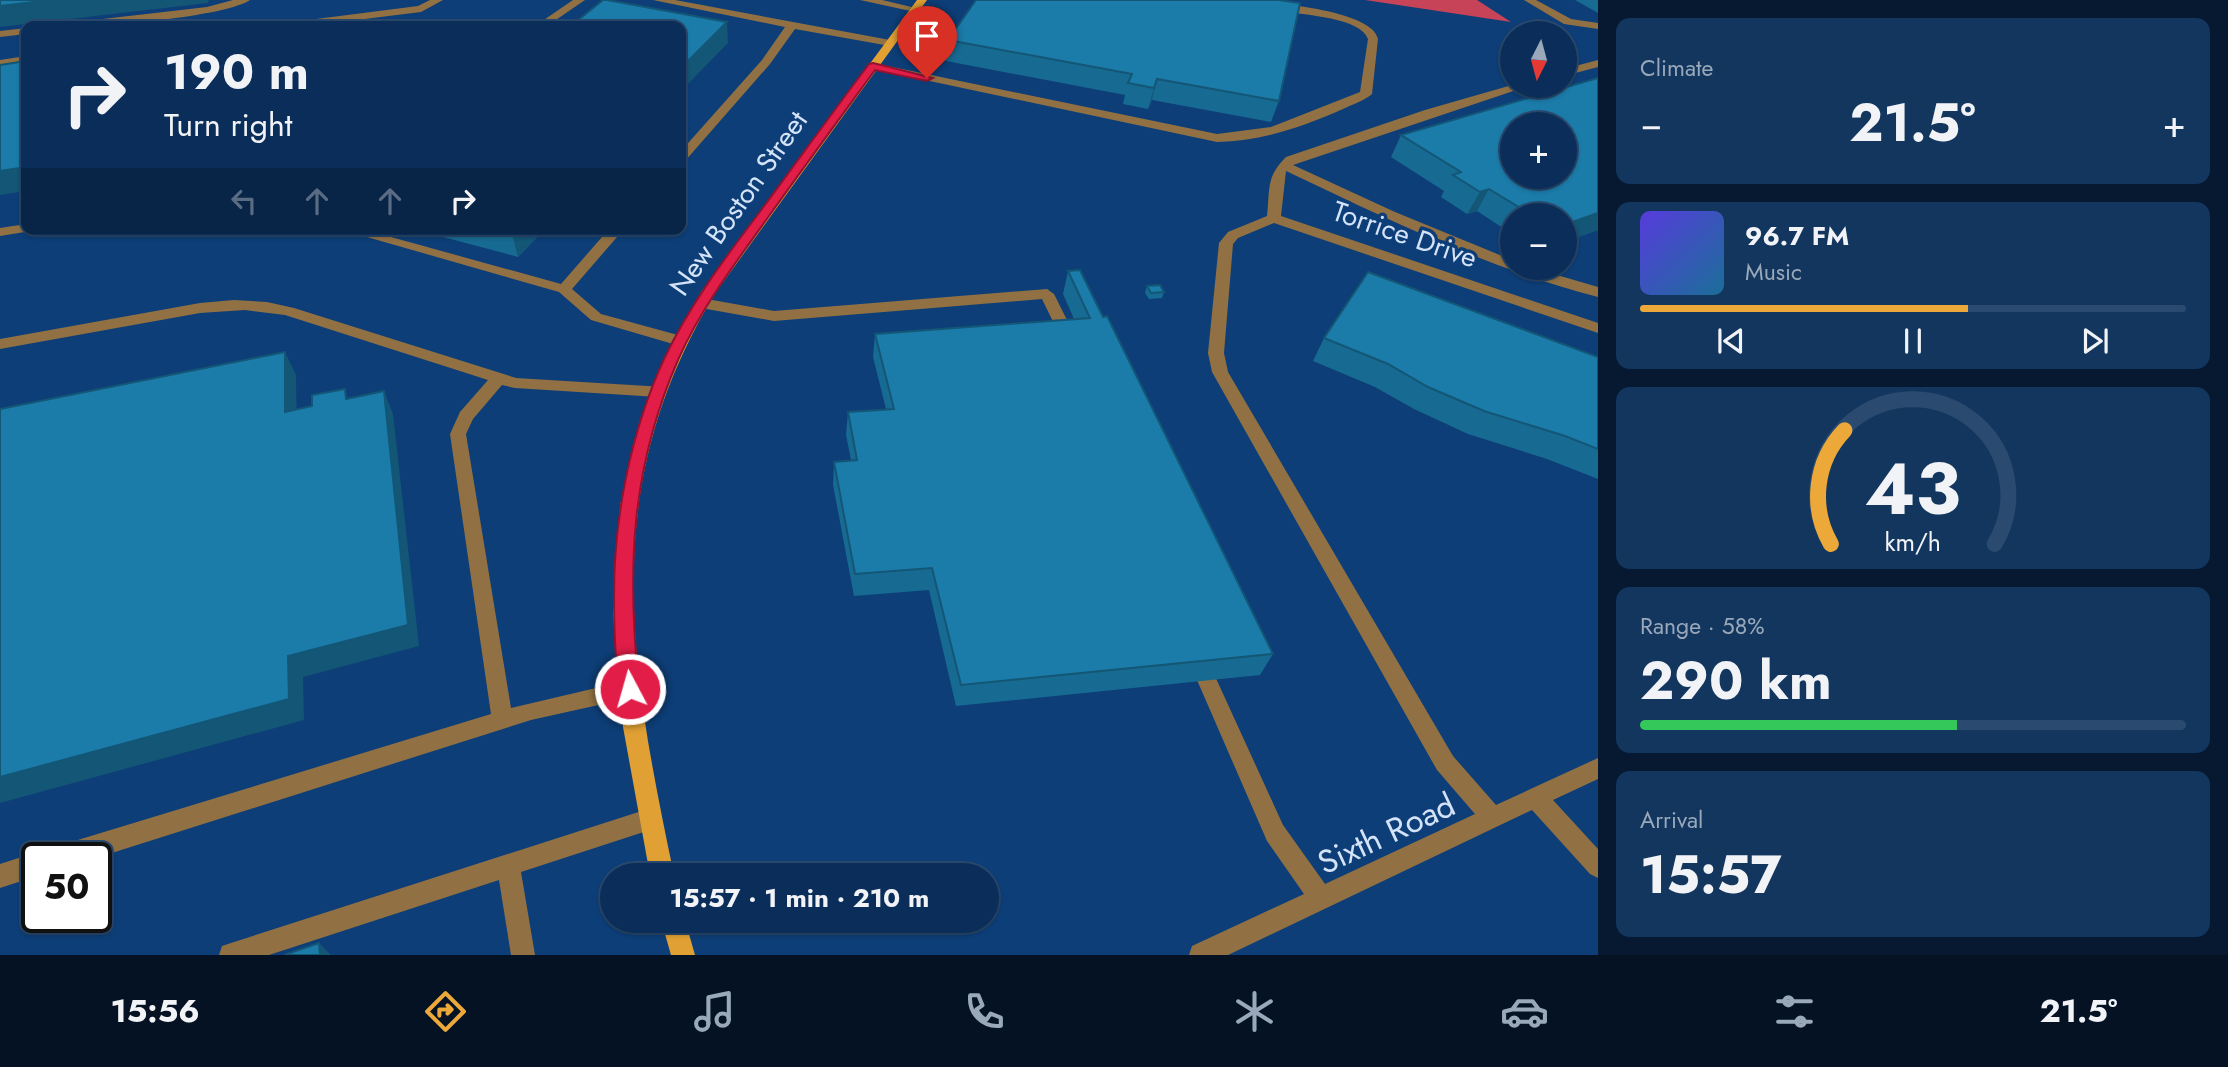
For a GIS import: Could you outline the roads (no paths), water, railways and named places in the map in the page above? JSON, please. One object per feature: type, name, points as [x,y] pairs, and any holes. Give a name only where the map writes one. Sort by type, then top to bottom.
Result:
[{"type":"main road","name":"New Boston Street","points":[[660,863],[634,730],[623,621],[625,537],[636,469],[658,391],[680,341],[701,303],[918,4]]},
{"type":"main road","points":[[677,933],[683,955]]},
{"type":"street","points":[[111,21],[207,10],[245,0]]},
{"type":"street","points":[[325,21],[421,9],[438,0]]},
{"type":"street","points":[[548,21],[580,0]]},
{"type":"street","points":[[658,0],[890,43]]},
{"type":"street","points":[[865,0],[918,4]]},
{"type":"street","points":[[873,66],[1225,138],[1286,126],[1366,94],[1373,37],[1368,29],[1346,19],[1231,0]]},
{"type":"street","points":[[1529,0],[1568,22],[1598,26]]},
{"type":"street","points":[[411,21],[421,9]]},
{"type":"street","points":[[686,152],[766,62],[792,25]]},
{"type":"street","points":[[0,34],[21,32]]},
{"type":"street","points":[[0,63],[21,61]]},
{"type":"street","points":[[1577,69],[1598,63]]},
{"type":"street","points":[[1493,818],[1445,763],[1220,372],[1216,353],[1226,243],[1233,235],[1274,218],[1277,177],[1283,165],[1297,157],[1363,135],[1500,93]]},
{"type":"street","points":[[1283,165],[1390,215],[1500,260]]},
{"type":"street","name":"Torrice Drive","points":[[1274,218],[1598,328]]},
{"type":"street","points":[[0,232],[21,229]]},
{"type":"street","points":[[368,235],[564,289],[596,317],[680,341]]},
{"type":"street","points":[[564,289],[612,235]]},
{"type":"street","points":[[1558,280],[1598,292]]},
{"type":"street","points":[[701,303],[774,316],[1047,295],[1067,336]]},
{"type":"street","points":[[0,344],[200,308],[248,304],[289,311],[515,383],[658,391]]},
{"type":"street","points":[[499,378],[466,416],[458,434],[502,720]]},
{"type":"street","points":[[1207,680],[1275,833],[1322,900]]},
{"type":"street","points":[[109,842],[502,720],[630,689]]},
{"type":"street","name":"Sixth Road","points":[[1201,955],[1598,768]]},
{"type":"street","points":[[1536,798],[1598,866]]},
{"type":"street","points":[[231,955],[651,819]]},
{"type":"street","points":[[508,865],[523,955]]},
{"type":"street","points":[[0,876],[21,869]]}]
